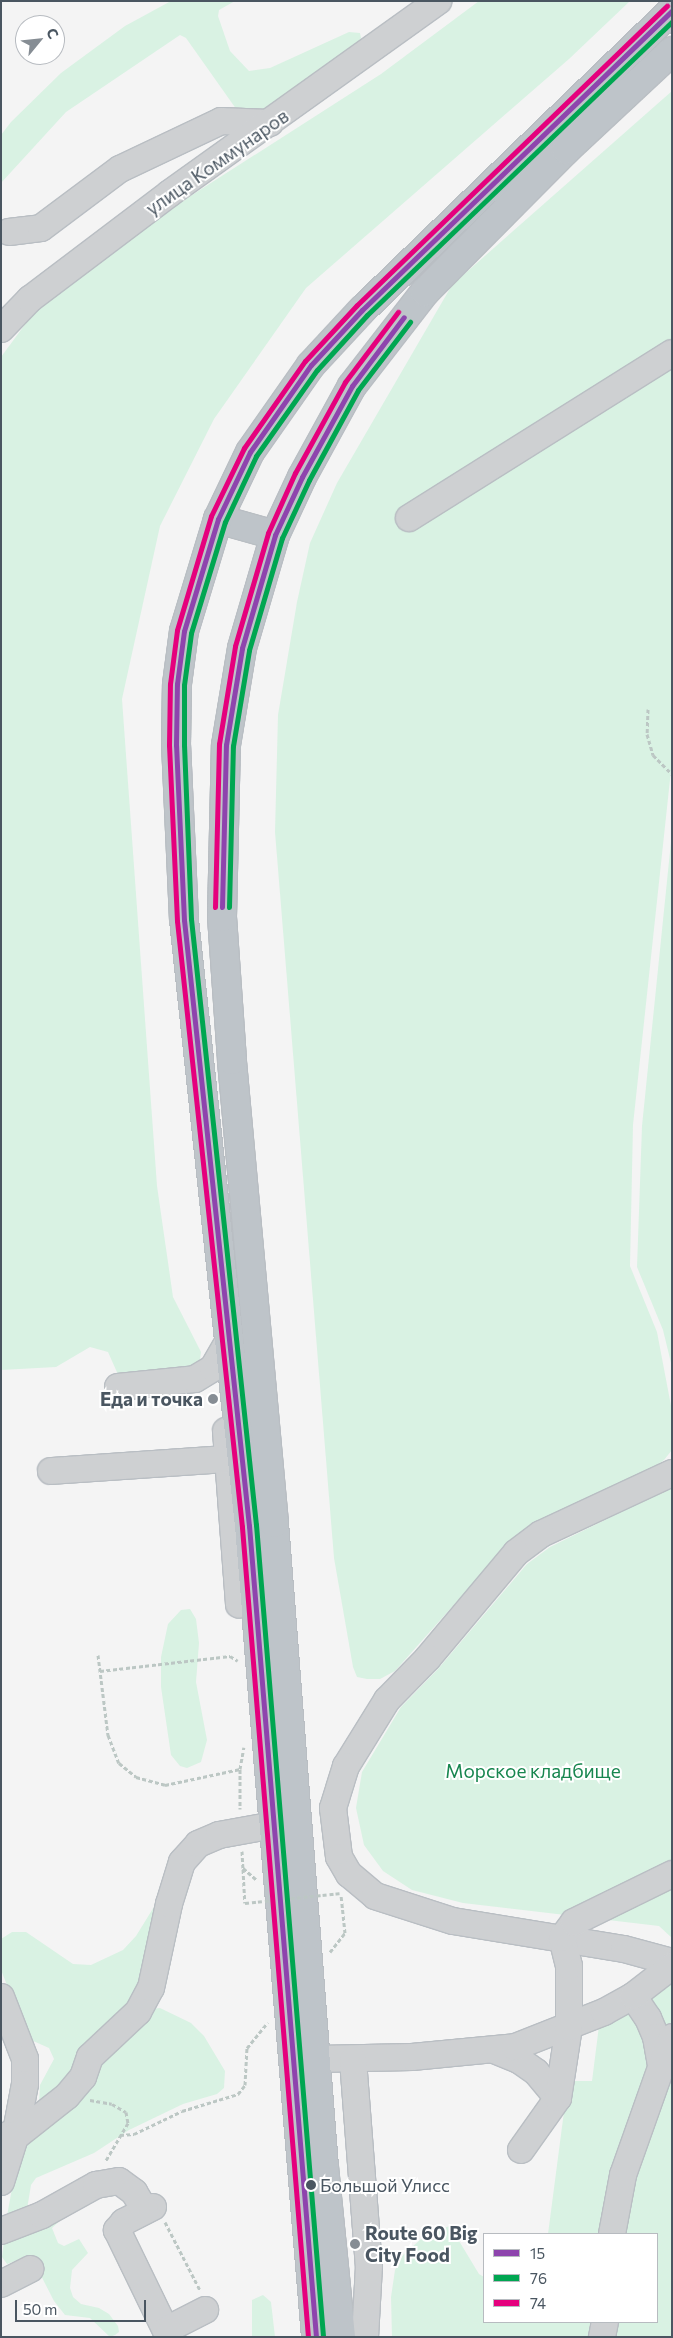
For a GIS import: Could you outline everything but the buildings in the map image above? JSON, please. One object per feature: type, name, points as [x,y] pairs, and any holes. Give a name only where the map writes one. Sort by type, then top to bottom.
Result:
[{"type":"highway","points":[[316,2337],[249,1526],[225,1349],[184,920],[176,754],[177,684],[184,631],[218,519],[250,452],[311,365],[368,303],[672,11]]},
{"type":"highway","points":[[341,2337],[316,2059],[222,917],[226,745],[242,648],[275,535],[302,477],[334,418],[391,332],[425,292],[560,157],[672,51]]},
{"type":"highway","points":[[218,519],[275,535]]},
{"type":"street","name":"улица Коммунаров","points":[[1,329],[30,299],[438,1]]},
{"type":"street","points":[[9,232],[41,228],[120,168],[221,121],[270,123]]},
{"type":"street","points":[[409,518],[672,353]]},
{"type":"street","points":[[118,1387],[195,1378],[204,1374],[225,1349]]},
{"type":"street","points":[[225,1349],[228,1459],[239,1605]]},
{"type":"street","points":[[51,1471],[228,1459]]},
{"type":"street","points":[[672,1473],[541,1534],[516,1553],[428,1658],[387,1700],[357,1746],[338,1783],[333,1808],[339,1857],[360,1886],[398,1905],[453,1921],[624,1949],[672,1962]]},
{"type":"street","points":[[8,2136],[67,2096],[83,2077],[90,2057],[138,2012],[151,1988],[169,1904],[182,1862],[198,1844],[240,1831],[274,1825]]},
{"type":"street","points":[[521,2150],[558,2098],[569,2027],[568,1966],[562,1938],[574,1922],[672,1874]]},
{"type":"street","points":[[316,2059],[353,2060],[515,2047],[569,2027],[633,1996],[672,1966]]},
{"type":"street","points":[[633,1996],[653,2031],[661,2067]]},
{"type":"street","points":[[1,1997],[25,2059],[25,2084],[8,2136],[1,2182]]},
{"type":"street","points":[[612,2233],[623,2175],[672,2037]]},
{"type":"street","points":[[494,2050],[519,2060],[536,2072],[558,2098]]},
{"type":"street","points":[[353,2060],[369,2266],[365,2337]]},
{"type":"street","points":[[1,2231],[42,2216],[96,2185],[119,2182],[134,2192],[149,2209],[124,2222],[118,2230],[168,2333],[205,2310]]},
{"type":"street","points":[[1,2284],[30,2269]]},
{"type":"street","points":[[602,2337],[605,2323]]},
{"type":"path","points":[[648,709],[647,734],[653,754],[672,774]]},
{"type":"path","points":[[98,1655],[112,1750],[119,1763],[136,1777],[156,1784],[174,1785],[240,1769]]},
{"type":"path","points":[[100,1671],[230,1656],[238,1661],[240,1667]]},
{"type":"path","points":[[244,1743],[240,1769],[240,1831],[245,1903],[341,1893],[345,1933]]},
{"type":"path","points":[[243,1868],[262,1887]]},
{"type":"path","points":[[265,1894],[266,1903]]},
{"type":"path","points":[[120,2134],[134,2134],[182,2111],[233,2096],[243,2090],[247,2048],[275,2015]]},
{"type":"path","points":[[67,2096],[112,2104],[126,2112],[128,2123],[109,2153],[96,2185]]},
{"type":"path","points":[[149,2209],[159,2209],[207,2305],[205,2310]]},
{"type":"green space","points":[[171,1],[235,1],[219,10],[218,16],[230,51],[249,71],[270,68],[349,32],[360,33],[361,38],[357,45],[261,112],[239,113],[186,38],[180,35],[66,112],[1,183],[1,135],[11,122],[61,73],[125,26]]},
{"type":"green space","points":[[479,1],[630,1],[569,59],[306,288],[214,419],[160,526],[122,699],[157,1186],[173,1297],[201,1352],[200,1360],[196,1367],[120,1379],[108,1352],[90,1347],[56,1367],[1,1370],[1,357],[32,315],[161,215],[381,74]]},
{"type":"green space","points":[[672,91],[672,761],[633,1125],[630,1266],[657,1332],[672,1411],[672,1450],[664,1460],[653,1468],[507,1545],[395,1671],[380,1679],[367,1679],[357,1677],[353,1667],[334,1558],[275,832],[278,715],[297,602],[310,543],[337,483],[452,285]]},
{"type":"green space","points":[[672,832],[672,1367],[663,1330],[637,1267],[642,1126]]},
{"type":"green space","name":"Морское кладбище","points":[[672,1481],[672,1938],[659,1926],[463,1903],[412,1890],[383,1871],[364,1845],[356,1808],[362,1772],[401,1707],[438,1669],[527,1564],[550,1547],[664,1491]]},
{"type":"green space","points":[[190,1609],[196,1619],[199,1643],[196,1682],[207,1740],[201,1762],[187,1768],[180,1766],[171,1755],[161,1687],[161,1657],[168,1624],[181,1610]]},
{"type":"green space","points":[[157,1902],[144,1984],[76,2073],[39,2103],[40,2085],[54,2059],[49,2048],[31,2040],[26,2033],[1,1970],[1,1939],[12,1932],[26,1932],[73,1964],[91,1965],[123,1950],[136,1936]]},
{"type":"green space","points":[[672,1982],[672,2337],[392,2337],[391,2297],[395,2270],[403,2255],[429,2232],[450,2226],[479,2274],[483,2276],[483,2323],[658,2323],[658,2233],[548,2233],[568,2081],[592,2081],[599,2026]]},
{"type":"green space","points":[[160,2008],[191,2023],[204,2036],[225,2071],[224,2088],[217,2094],[183,2104],[129,2130],[94,2153],[36,2178],[31,2185],[27,2209],[7,2216],[18,2155],[101,2055],[151,2009]]},
{"type":"green space","points":[[65,2216],[52,2228],[58,2243],[64,2246],[79,2239],[88,2253],[72,2270],[70,2288],[73,2297],[81,2304],[99,2308],[109,2314],[118,2326],[119,2332],[110,2337],[90,2318],[65,2315],[54,2301],[33,2260],[27,2257],[7,2264],[2,2257],[4,2241]]},
{"type":"green space","points":[[263,2295],[271,2302],[275,2337],[252,2337],[252,2300]]},
{"type":"transit line","name":"74","points":[[308,2337],[242,1527],[177,921],[169,745],[170,684],[177,630],[211,516],[244,448],[305,361],[357,305],[667,6]]},
{"type":"transit line","name":"15","points":[[316,2337],[249,1526],[184,920],[176,745],[177,684],[184,631],[218,519],[250,452],[311,365],[362,310],[672,11]]},
{"type":"transit line","name":"76","points":[[323,2336],[256,1525],[191,919],[184,745],[184,685],[191,633],[225,522],[256,456],[317,370],[367,315],[672,22]]},
{"type":"transit line","name":"74","points":[[215,907],[219,744],[235,646],[268,533],[295,473],[345,382],[398,312]]},
{"type":"transit line","name":"15","points":[[222,907],[226,745],[242,648],[275,535],[302,477],[352,386],[404,317]]},
{"type":"transit line","name":"76","points":[[229,907],[233,746],[249,650],[282,538],[309,480],[358,390],[410,322]]},
{"type":"place","name":"Еда и точка","points":[[213,1399]]},
{"type":"place","name":"Большой Улисс","points":[[311,2185]]},
{"type":"place","name":"Route 60 Big City Food","points":[[355,2244]]}]
